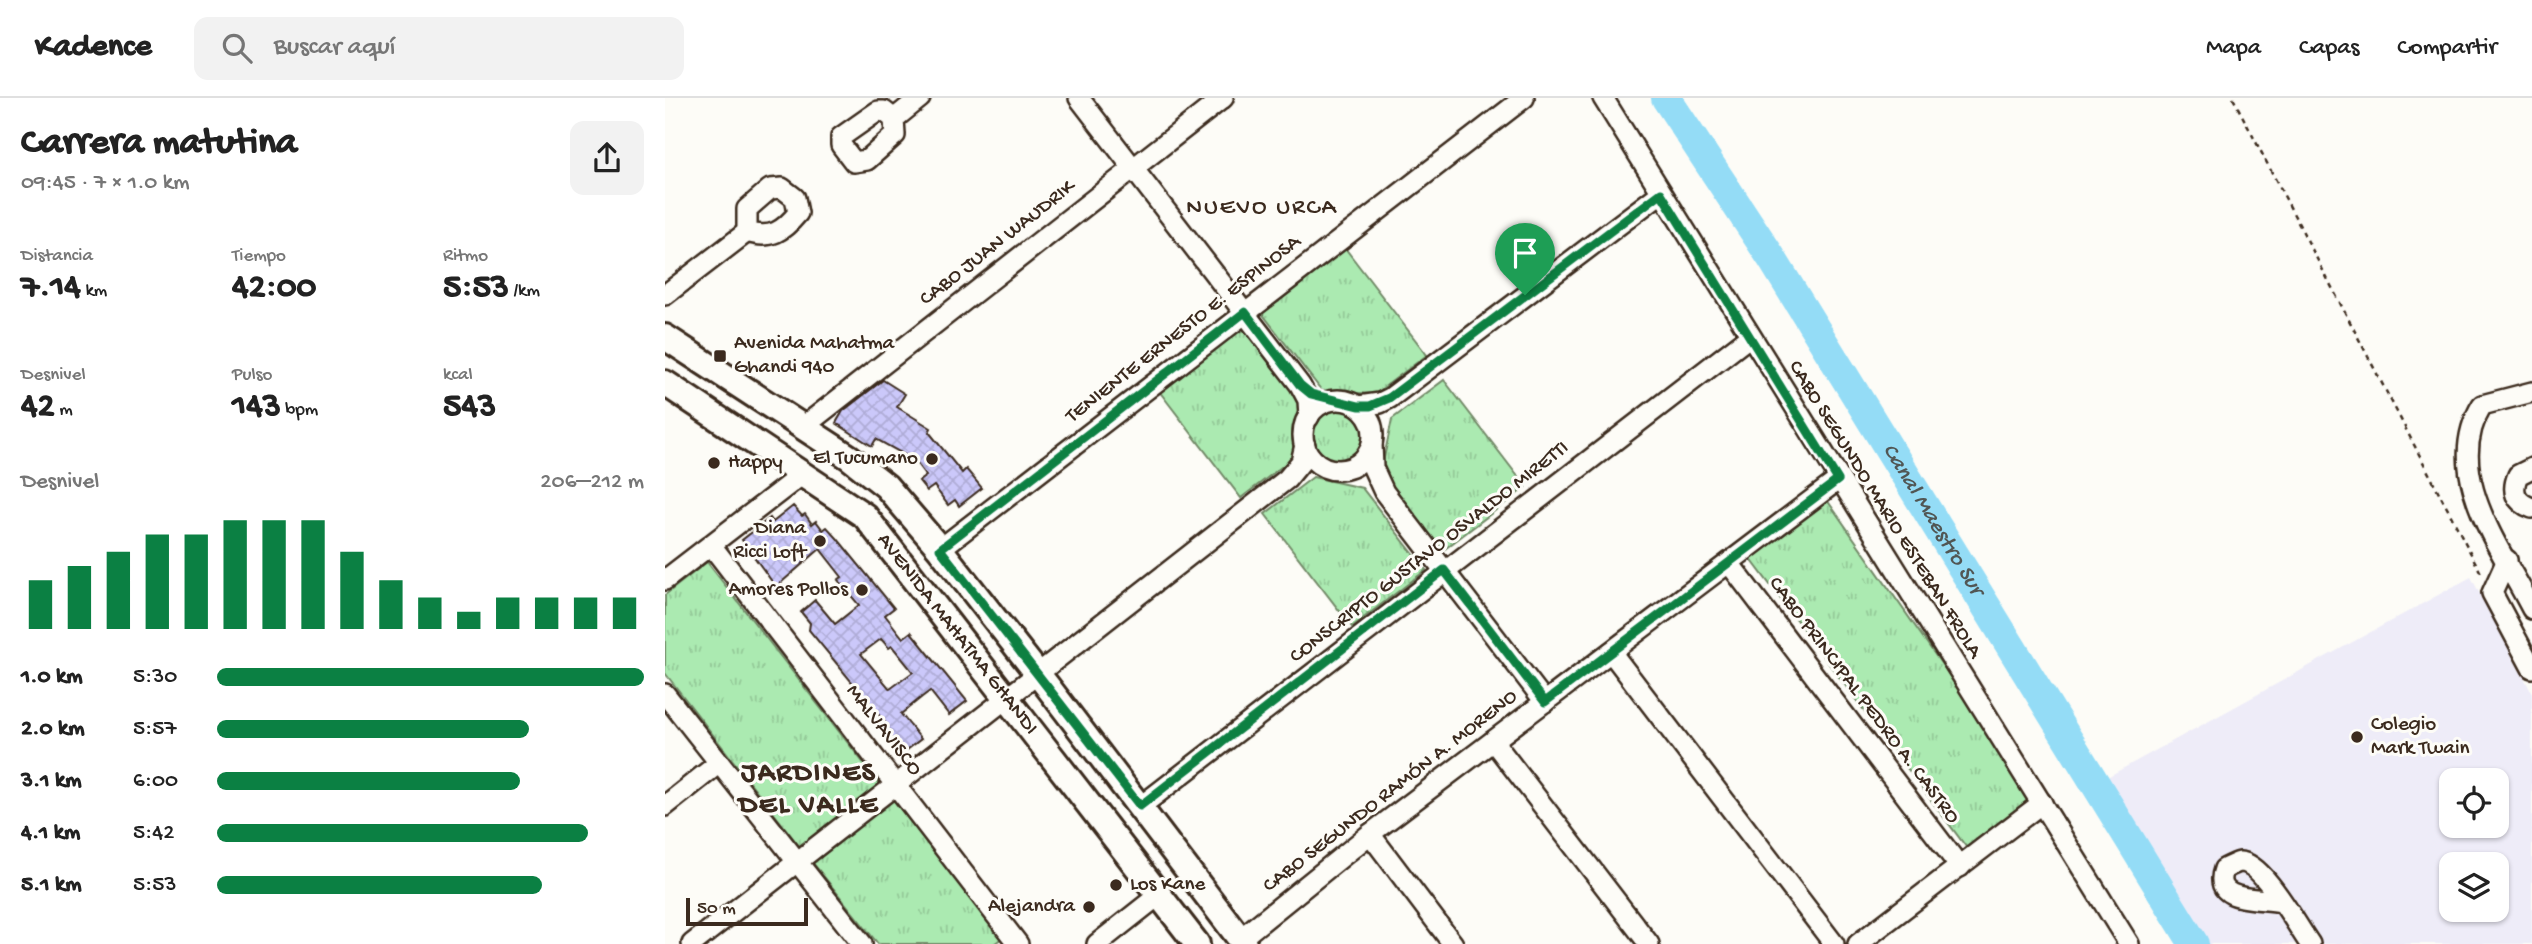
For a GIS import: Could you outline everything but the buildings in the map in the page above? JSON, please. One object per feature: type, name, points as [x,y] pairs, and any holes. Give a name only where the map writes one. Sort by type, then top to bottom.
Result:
[{"type":"main road","name":"AVENIDA MAHATMA GHANDI","points":[[665,337],[803,427],[886,486],[940,549],[1242,942]]},
{"type":"main road","name":"AVENIDA MAHATMA GHANDI","points":[[665,383],[855,506],[872,524],[1196,944]]},
{"type":"street","points":[[894,119],[920,98]]},
{"type":"street","points":[[1079,98],[1300,385],[1308,400],[1309,417]]},
{"type":"street","name":"CABO JUAN WAUDRIK","points":[[803,427],[1223,98]]},
{"type":"street","name":"TENIENTE ERNESTO E. ESPINOSA","points":[[940,549],[1524,98]]},
{"type":"street","name":"CABO SEGUNDO MARIO ESTEBAN FROLA","points":[[1603,98],[1749,337],[2129,944]]},
{"type":"street","points":[[1300,385],[1311,394],[1359,406],[1370,406],[1389,398],[1661,193]]},
{"type":"street","points":[[665,295],[747,232]]},
{"type":"street","name":"CONSCRIPTO GUSTAVO OSVALDO MIRETTI","points":[[1140,806],[1749,337]]},
{"type":"street","points":[[2532,392],[2481,405],[2474,418],[2466,459],[2472,492],[2532,609]]},
{"type":"street","points":[[692,944],[1005,696],[1287,479],[1306,470],[1361,462],[1373,440],[1379,414],[1389,398]]},
{"type":"street","points":[[1287,479],[1301,462],[1305,445],[1304,430],[1309,417],[1319,406],[1333,401]]},
{"type":"street","points":[[1359,406],[1370,419],[1373,468],[1384,492],[1545,702]]},
{"type":"street","points":[[1305,445],[1313,458],[1333,468],[1362,475],[1384,492]]},
{"type":"street","points":[[2532,468],[2518,475],[2513,486],[2515,496],[2522,505],[2532,508]]},
{"type":"street","points":[[665,580],[804,473]]},
{"type":"street","name":"CABO SEGUNDO RAMÓN A. MORENO","points":[[1242,942],[1370,834],[1838,480]]},
{"type":"street","name":"MALVAVISCO","points":[[711,545],[1018,944]]},
{"type":"street","points":[[2507,560],[2492,593],[2532,668]]},
{"type":"street","name":"CABO PRINCIPAL PEDRO A. CASTRO","points":[[1729,563],[1959,867]]},
{"type":"street","points":[[1611,652],[1834,944]]},
{"type":"street","points":[[665,694],[862,944]]},
{"type":"street","points":[[1493,741],[1649,944]]},
{"type":"street","points":[[665,806],[719,763]]},
{"type":"street","points":[[1858,944],[2042,803]]},
{"type":"street","points":[[1370,834],[1453,944]]},
{"type":"street","points":[[1097,944],[1159,895]]},
{"type":"street","points":[[2281,902],[2309,944]]},
{"type":"path","points":[[2233,98],[2492,593]]},
{"type":"shaded area","name":"Colegio Mark Twain","points":[[2471,577],[2532,693],[2532,944],[2202,944],[2100,781]]},
{"type":"green space","points":[[1345,248],[1427,355],[1375,394],[1322,391],[1261,312]]},
{"type":"green space","points":[[1243,327],[1304,406],[1293,458],[1241,498],[1159,391]]},
{"type":"green space","points":[[1444,380],[1526,487],[1442,551],[1381,472],[1392,419]]},
{"type":"green space","points":[[1338,401],[1351,404],[1362,411],[1369,422],[1372,435],[1369,448],[1362,459],[1351,466],[1338,469],[1325,466],[1314,459],[1307,448],[1304,435],[1307,422],[1314,411],[1325,404]]},
{"type":"green space","points":[[1313,477],[1362,488],[1426,570],[1352,627],[1265,514]]},
{"type":"green space","points":[[1827,500],[2035,798],[1967,848],[1750,558]]},
{"type":"green space","points":[[707,562],[880,784],[800,847],[665,673],[665,595]]},
{"type":"green space","points":[[892,798],[1003,937],[994,944],[878,944],[812,862]]},
{"type":"waterway","name":"Canal Maestro Sur","points":[[1666,98],[1771,257],[2194,944]]},
{"type":"place","name":"Avenida Mahatma Ghandi 940","points":[[720,356]]},
{"type":"place","name":"El Tucumano","points":[[932,459]]},
{"type":"place","name":"Happy","points":[[714,463]]},
{"type":"place","name":"Diana Ricci Loft","points":[[820,541]]},
{"type":"place","name":"Amores Pollos","points":[[862,590]]},
{"type":"place","name":"Colegio Mark Twain","points":[[2357,737]]},
{"type":"place","name":"Los Kane","points":[[1116,885]]},
{"type":"place","name":"Alejandra","points":[[1089,907]]},
{"type":"district","name":"NUEVO URCA","points":[[1262,208]]},
{"type":"district","name":"JARDINES DEL VALLE","points":[[809,790]]},
{"type":"route","points":[[1661,193],[1838,480],[1545,702],[1444,570],[1140,806],[940,549],[1245,312],[1300,385],[1311,394],[1333,401],[1343,400],[1359,406],[1370,406],[1389,398],[1525,295],[1661,193]]}]
